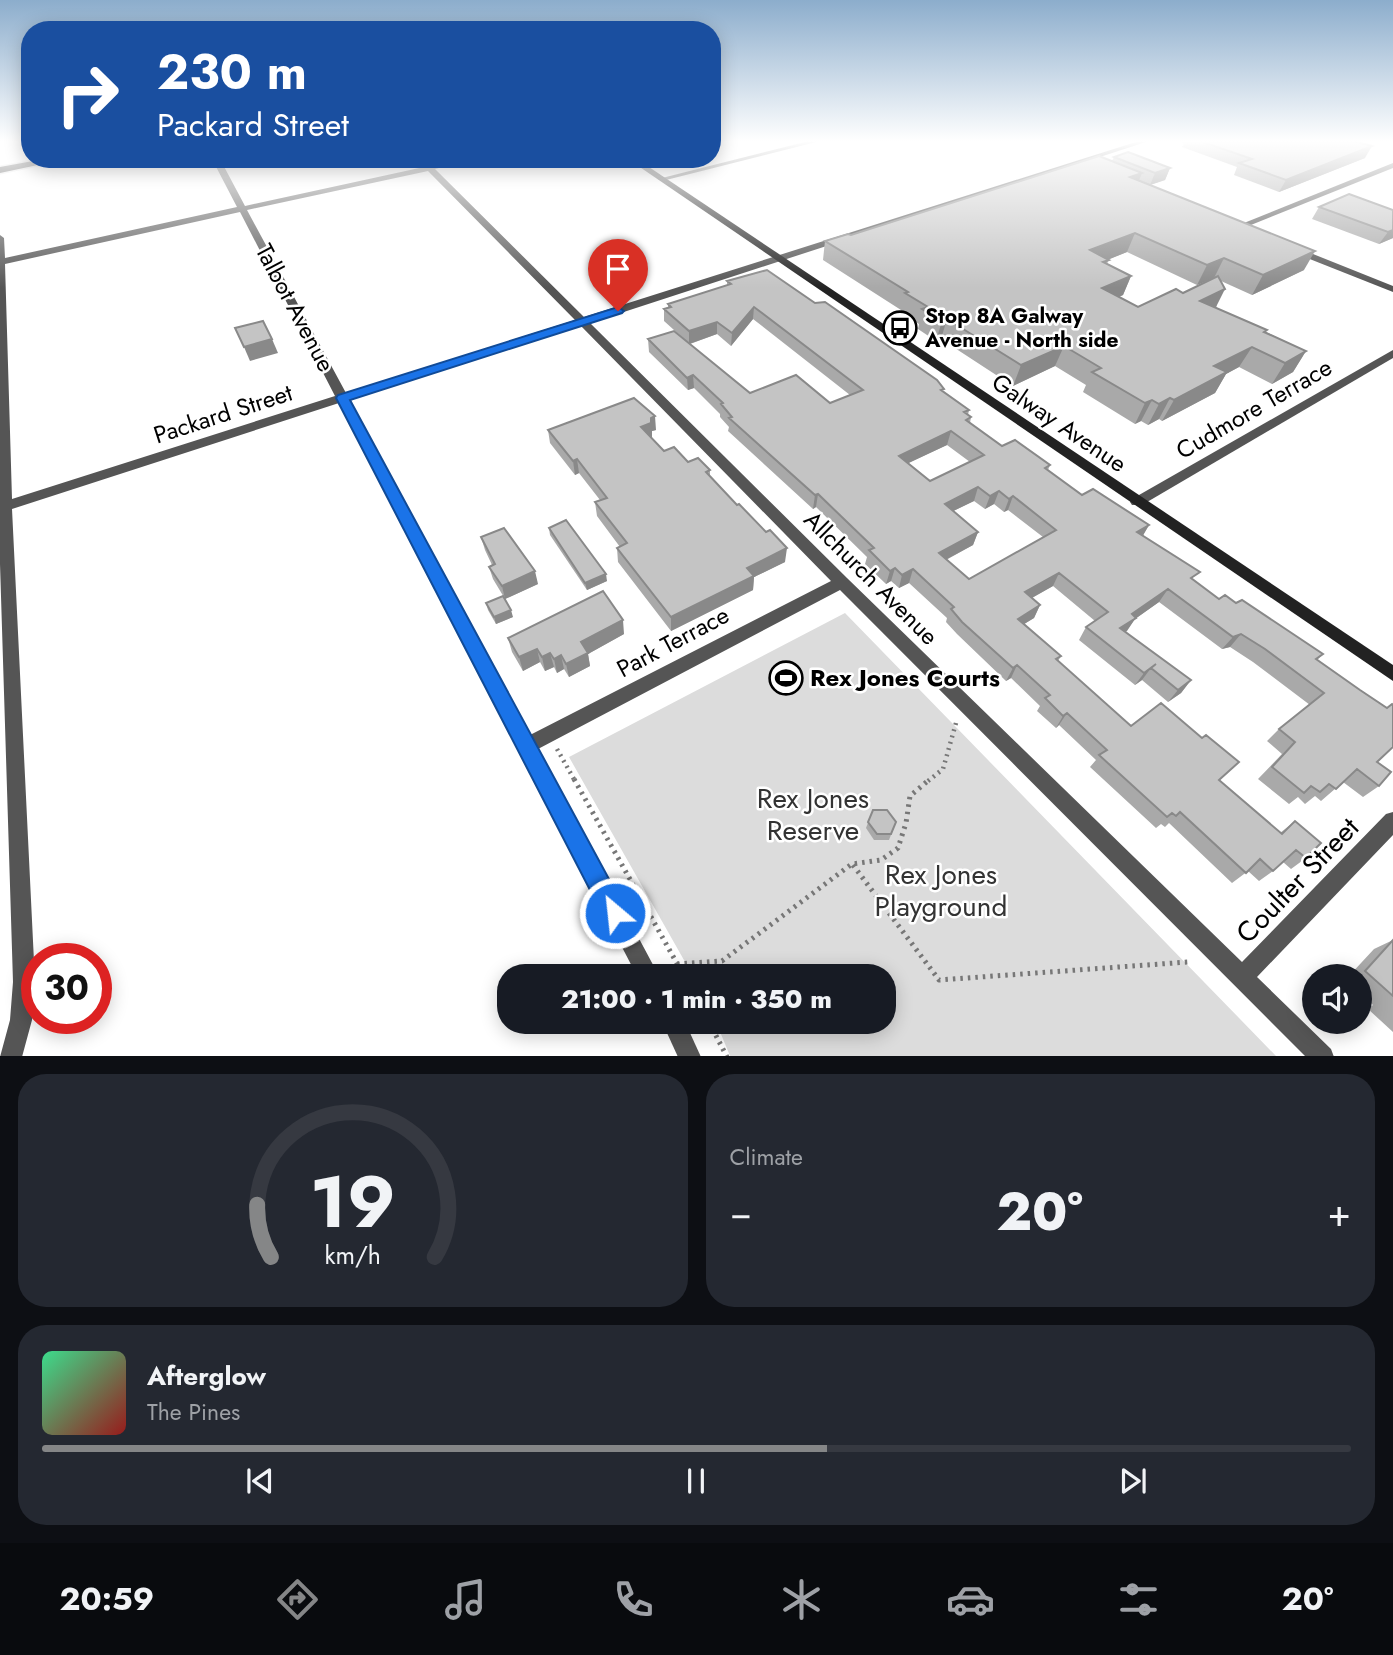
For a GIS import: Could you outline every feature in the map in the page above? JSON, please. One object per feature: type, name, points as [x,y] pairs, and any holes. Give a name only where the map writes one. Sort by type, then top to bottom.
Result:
[{"type":"street","name":"Talbot Avenue","points":[[232,190],[643,964]]},
{"type":"street","points":[[1,262],[318,190]]},
{"type":"street","name":"Allchurch Avenue","points":[[451,190],[842,582],[1323,1056]]},
{"type":"street","name":"Galway Avenue","points":[[679,190],[1393,674]]},
{"type":"street","name":"Packard Street","points":[[2,507],[987,190]]},
{"type":"street","points":[[1238,227],[1330,190]]},
{"type":"street","points":[[1226,222],[1251,232]]},
{"type":"street","points":[[0,238],[2,507],[24,982],[21,1020],[10,1056]]},
{"type":"street","points":[[1290,247],[1393,289]]},
{"type":"street","name":"Cudmore Terrace","points":[[1137,502],[1393,353]]},
{"type":"street","name":"Park Terrace","points":[[526,746],[842,582]]},
{"type":"street","name":"Coulter Street","points":[[1242,977],[1393,821]]},
{"type":"street","points":[[679,1034],[690,1056]]},
{"type":"path","points":[[550,734],[677,964],[722,961],[852,864],[881,860],[898,848],[910,796],[943,769],[956,723]]},
{"type":"path","points":[[852,864],[939,980],[1188,962]]},
{"type":"path","points":[[715,1034],[727,1056]]},
{"type":"green space","name":"Rex Jones Reserve","points":[[845,613],[1276,1056],[730,1056],[721,1034],[896,1034],[896,964],[686,964],[569,757]]},
{"type":"building","points":[[991,190],[1163,190],[1315,251],[1263,275],[1224,258],[1207,265],[1135,233],[1090,250],[1109,260],[1103,262],[1131,276],[1102,288],[1138,307],[1176,289],[1183,293],[1218,276],[1225,289],[1200,301],[1267,330],[1264,332],[1306,351],[1285,363],[1252,347],[1214,366],[1227,372],[1174,400],[1170,398],[1159,404],[1152,400],[1145,403],[1092,372],[1101,368],[1064,346],[1021,365],[947,319],[942,321],[922,309],[928,307],[905,293],[908,292],[825,241]]},
{"type":"building","points":[[1349,194],[1393,210],[1393,230],[1388,232],[1319,207]]},
{"type":"building","points":[[767,270],[815,303],[825,302],[937,380],[944,389],[941,390],[969,410],[964,412],[971,417],[966,420],[1002,446],[1015,440],[1050,465],[1045,468],[1082,495],[1093,489],[1149,525],[1137,532],[1200,572],[1191,578],[1219,599],[1225,595],[1236,603],[1242,600],[1323,654],[1316,659],[1360,690],[1387,708],[1392,704],[1393,747],[1377,762],[1391,772],[1379,786],[1357,769],[1336,789],[1329,784],[1320,792],[1311,786],[1304,793],[1272,767],[1295,742],[1279,729],[1324,693],[1241,634],[1233,637],[1168,589],[1132,614],[1136,618],[1120,628],[1191,680],[1178,690],[1151,668],[1156,664],[1144,673],[1086,627],[1108,612],[1059,573],[1025,592],[1040,605],[1018,619],[1061,656],[1056,659],[1131,726],[1161,703],[1202,738],[1206,735],[1239,762],[1219,780],[1282,834],[1295,821],[1321,843],[1306,858],[1296,850],[1273,871],[1260,859],[1246,873],[1180,812],[1176,816],[1172,813],[1167,817],[1099,755],[1107,750],[1067,713],[1063,716],[1045,698],[1050,695],[1017,665],[1013,668],[962,622],[951,609],[954,607],[913,569],[902,575],[895,568],[890,571],[869,550],[874,548],[818,494],[815,495],[729,418],[732,417],[721,404],[723,403],[693,375],[687,378],[648,339],[674,331],[750,393],[796,375],[830,403],[863,390],[754,307],[732,333],[717,322],[689,331],[664,309],[671,307],[668,304],[731,284],[727,281]],"holes":[[[951,431],[984,455],[930,481],[899,456]],[[978,487],[990,496],[999,491],[1009,499],[1013,496],[1056,530],[969,579],[939,553],[978,532],[945,504]]]},
{"type":"building","points":[[263,321],[272,339],[244,347],[235,328]]},
{"type":"building","points":[[634,398],[655,416],[651,418],[651,423],[641,427],[664,451],[674,447],[688,462],[698,458],[710,470],[706,472],[737,505],[766,532],[770,530],[787,548],[747,568],[754,576],[671,617],[617,548],[627,543],[595,502],[607,498],[577,459],[573,461],[548,430]]},
{"type":"building","points":[[566,520],[606,574],[585,583],[549,528]]},
{"type":"building","points":[[504,528],[535,571],[502,586],[489,567],[495,564],[481,537]]},
{"type":"building","points":[[603,591],[623,620],[581,642],[588,653],[566,664],[561,655],[554,659],[550,653],[542,657],[537,649],[519,657],[508,638]]},
{"type":"building","points":[[503,596],[511,610],[494,617],[486,603]]},
{"type":"building","points":[[873,810],[887,810],[896,822],[891,834],[877,834],[868,822]]},
{"type":"building","points":[[1393,940],[1393,996],[1372,977],[1371,964]]},
{"type":"place","name":"Stop 8A Galway Avenue - North side","points":[[900,328]]},
{"type":"place","name":"Rex Jones Courts","points":[[786,678]]},
{"type":"route","points":[[615,913],[342,398],[618,311]]},
{"type":"park label","name":"Rex Jones Playground","points":[[941,890]]}]
